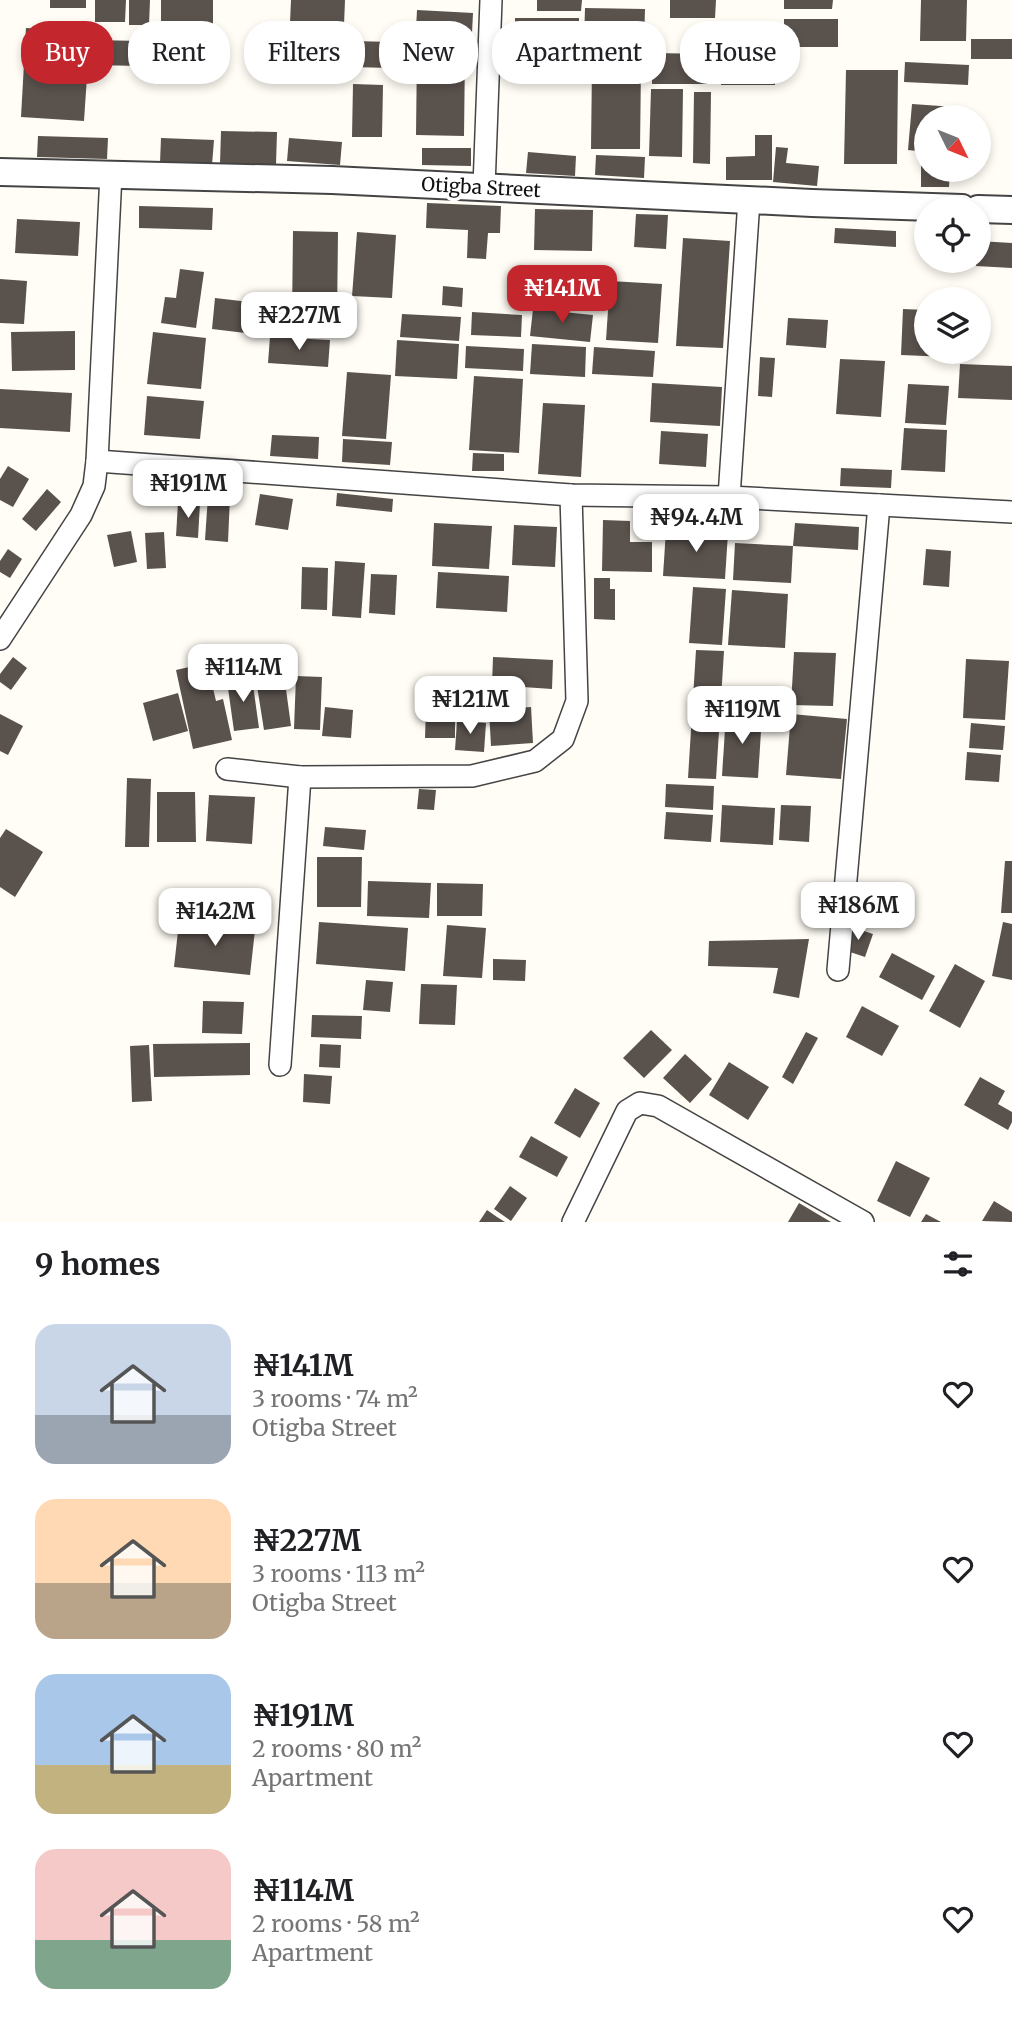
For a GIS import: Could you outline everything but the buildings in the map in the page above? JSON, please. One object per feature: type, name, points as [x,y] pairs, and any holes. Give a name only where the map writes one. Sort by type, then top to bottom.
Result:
[{"type":"street","points":[[484,187],[491,0]]},
{"type":"street","name":"Otigba Street","points":[[0,172],[332,180],[914,206]]},
{"type":"street","points":[[0,639],[81,515],[94,486],[111,174]]},
{"type":"street","points":[[729,497],[749,200]]},
{"type":"street","points":[[991,209],[1012,210]]},
{"type":"street","points":[[97,461],[571,495],[729,497],[1012,512]]},
{"type":"street","points":[[227,769],[300,777],[472,776],[535,761],[563,739],[577,701],[571,495]]},
{"type":"street","points":[[838,970],[879,505]]},
{"type":"street","points":[[280,1065],[300,777]]},
{"type":"street","points":[[573,1222],[627,1111],[640,1103],[658,1107],[863,1222]]}]
